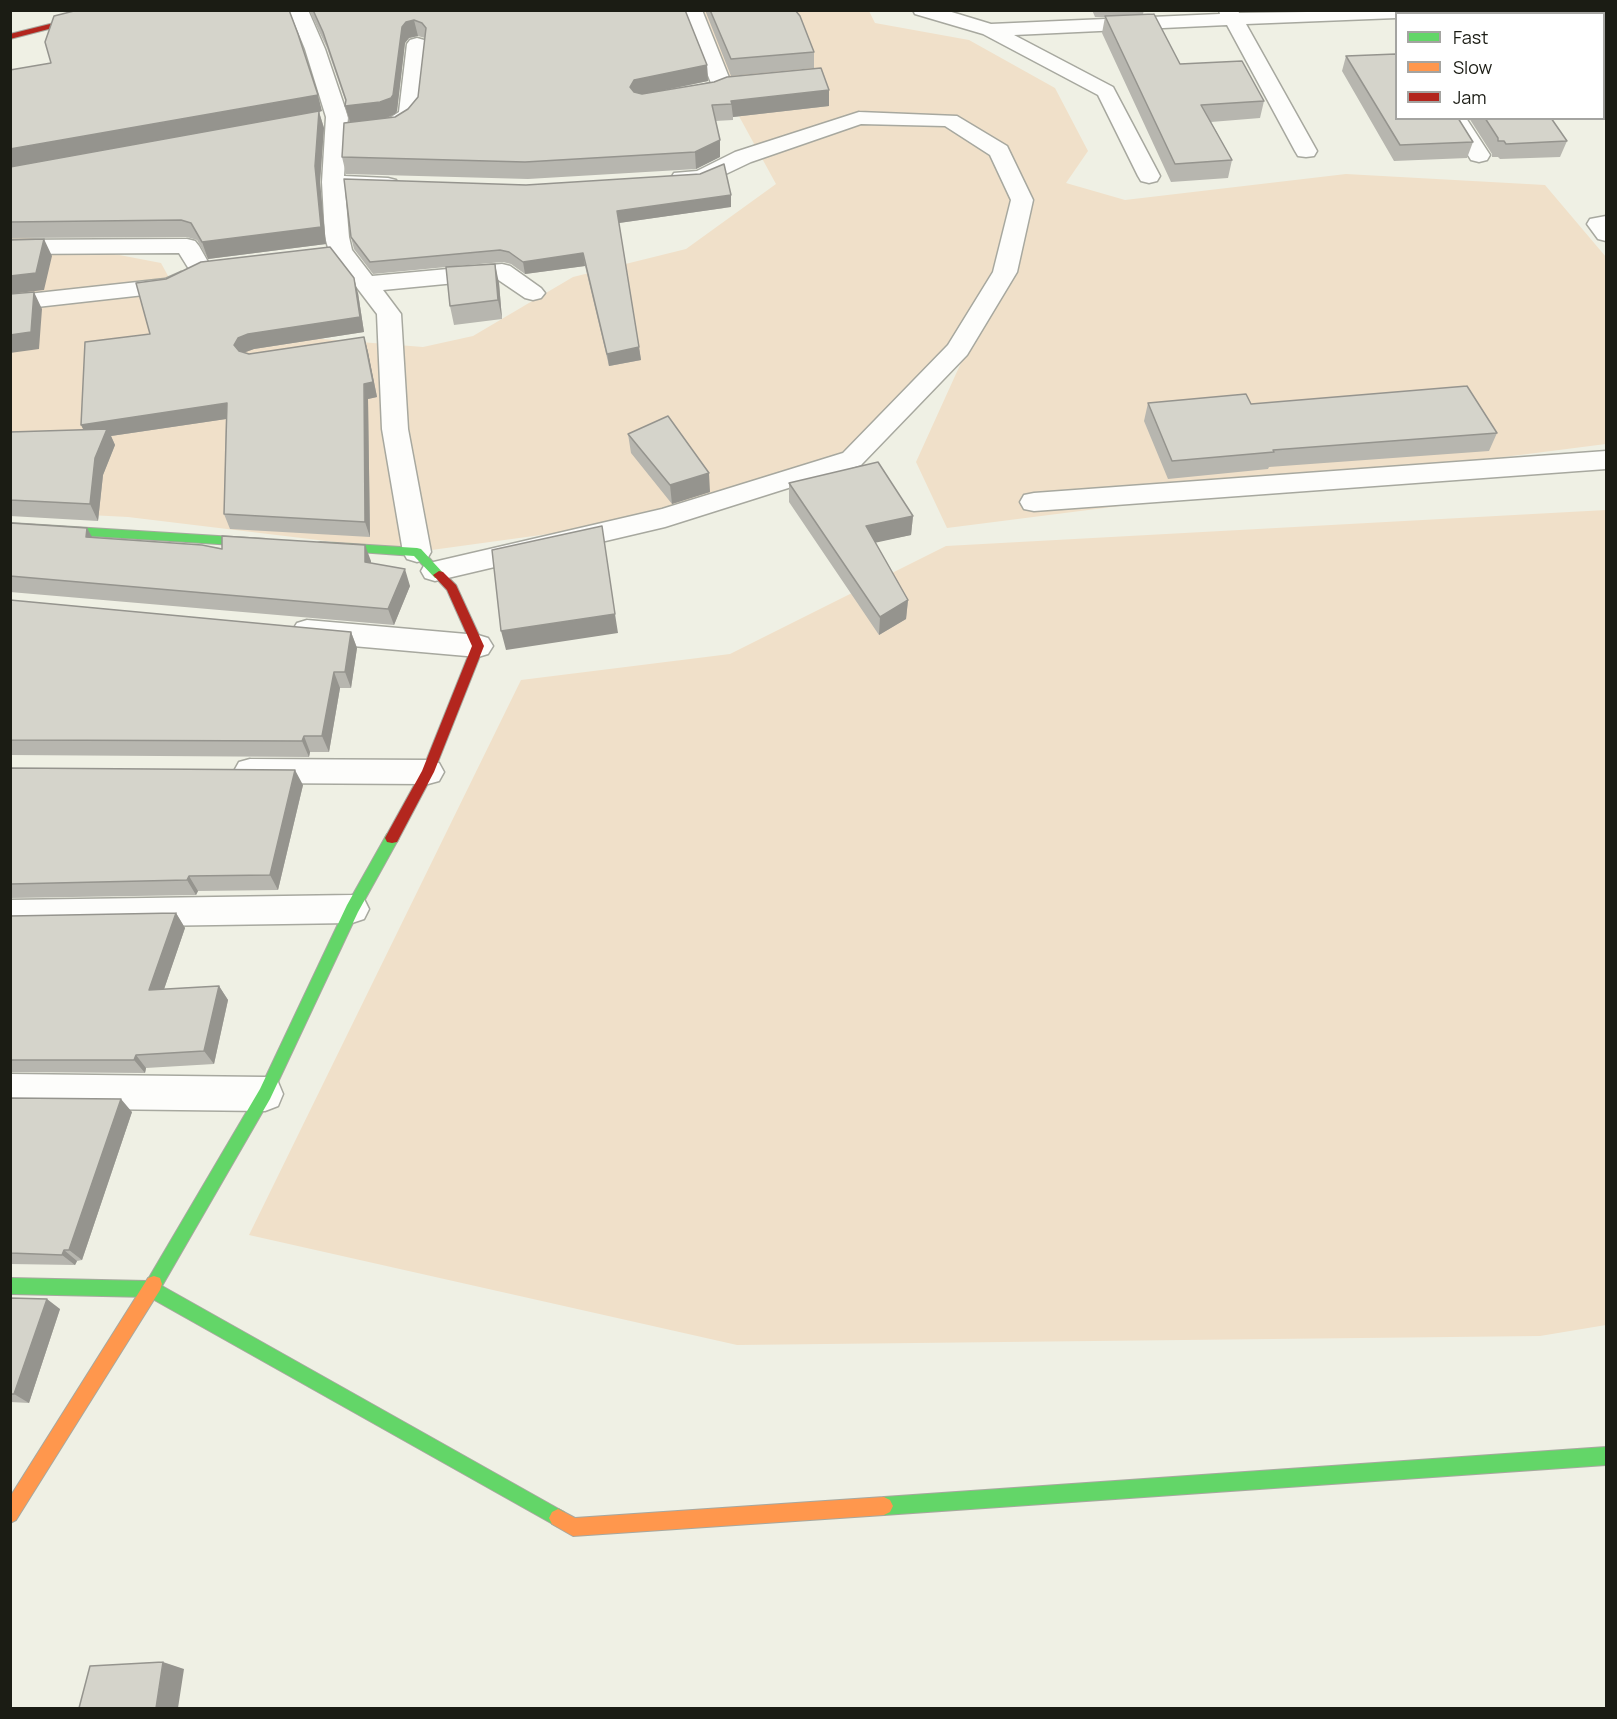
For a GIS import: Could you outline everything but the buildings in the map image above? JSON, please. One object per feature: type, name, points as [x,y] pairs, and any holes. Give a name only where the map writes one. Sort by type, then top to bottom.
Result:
[{"type":"street","points":[[10,38],[118,10]]},
{"type":"street","points":[[10,1514],[151,1289],[266,1094],[352,909],[428,772],[478,646],[452,588],[417,552],[379,340],[389,314],[341,251],[333,182],[336,125],[315,48],[298,10]]},
{"type":"street","points":[[692,10],[722,85]]},
{"type":"street","points":[[922,10],[990,30],[1106,92],[1149,176]]},
{"type":"street","points":[[990,30],[1076,18],[1436,10]]},
{"type":"street","points":[[1383,12],[1395,30]]},
{"type":"street","points":[[1230,15],[1306,151]]},
{"type":"street","points":[[314,121],[336,125],[390,127],[403,120],[409,112],[417,44]]},
{"type":"street","points":[[663,99],[714,90],[722,85],[744,83]]},
{"type":"street","points":[[435,571],[665,518],[852,459],[958,350],[1005,272],[1022,200],[999,151],[950,120],[859,118],[743,157],[700,177],[666,179]]},
{"type":"street","points":[[1456,120],[1479,154]]},
{"type":"street","points":[[333,182],[408,185]]},
{"type":"street","points":[[1606,223],[1599,224],[1606,234]]},
{"type":"street","points":[[10,247],[188,246],[200,269]]},
{"type":"street","points":[[318,254],[341,251]]},
{"type":"street","points":[[10,303],[171,285],[200,269],[223,266]]},
{"type":"street","points":[[366,284],[501,271],[533,293]]},
{"type":"street","points":[[1034,502],[1606,460]]},
{"type":"street","points":[[10,527],[285,544]]},
{"type":"street","points":[[309,546],[417,552]]},
{"type":"street","points":[[279,628],[478,646]]},
{"type":"street","points":[[225,771],[428,772]]},
{"type":"street","points":[[10,914],[352,909]]},
{"type":"street","points":[[10,1091],[266,1094]]},
{"type":"street","points":[[10,1287],[151,1289],[573,1527],[1606,1456]]},
{"type":"shaded area","points":[[688,11],[869,11],[875,23],[969,40],[1055,88],[1088,151],[1066,183],[1125,200],[1346,174],[1545,185],[1606,257],[1606,444],[947,528],[916,462],[999,279],[920,389],[852,459],[665,518],[417,552],[128,517],[11,511],[10,234],[161,263],[197,329],[423,347],[473,336],[573,277],[686,249],[776,184],[722,85]]},
{"type":"shaded area","points":[[1606,510],[1606,1325],[1540,1336],[737,1345],[249,1235],[521,680],[730,654],[946,546]]},
{"type":"traffic: fast","points":[[10,527],[266,543]]},
{"type":"traffic: fast","points":[[321,546],[417,552],[439,575]]},
{"type":"traffic: fast","points":[[154,1284],[265,1094],[352,909],[392,838]]},
{"type":"traffic: fast","points":[[10,1286],[151,1289],[558,1518]]},
{"type":"traffic: fast","points":[[884,1506],[1606,1456]]},
{"type":"traffic: slow","points":[[10,1514],[154,1284]]},
{"type":"traffic: slow","points":[[558,1518],[573,1527],[884,1506]]},
{"type":"traffic: jam","points":[[10,37],[118,10]]},
{"type":"traffic: jam","points":[[392,838],[428,772],[478,646],[452,588],[439,575]]}]
